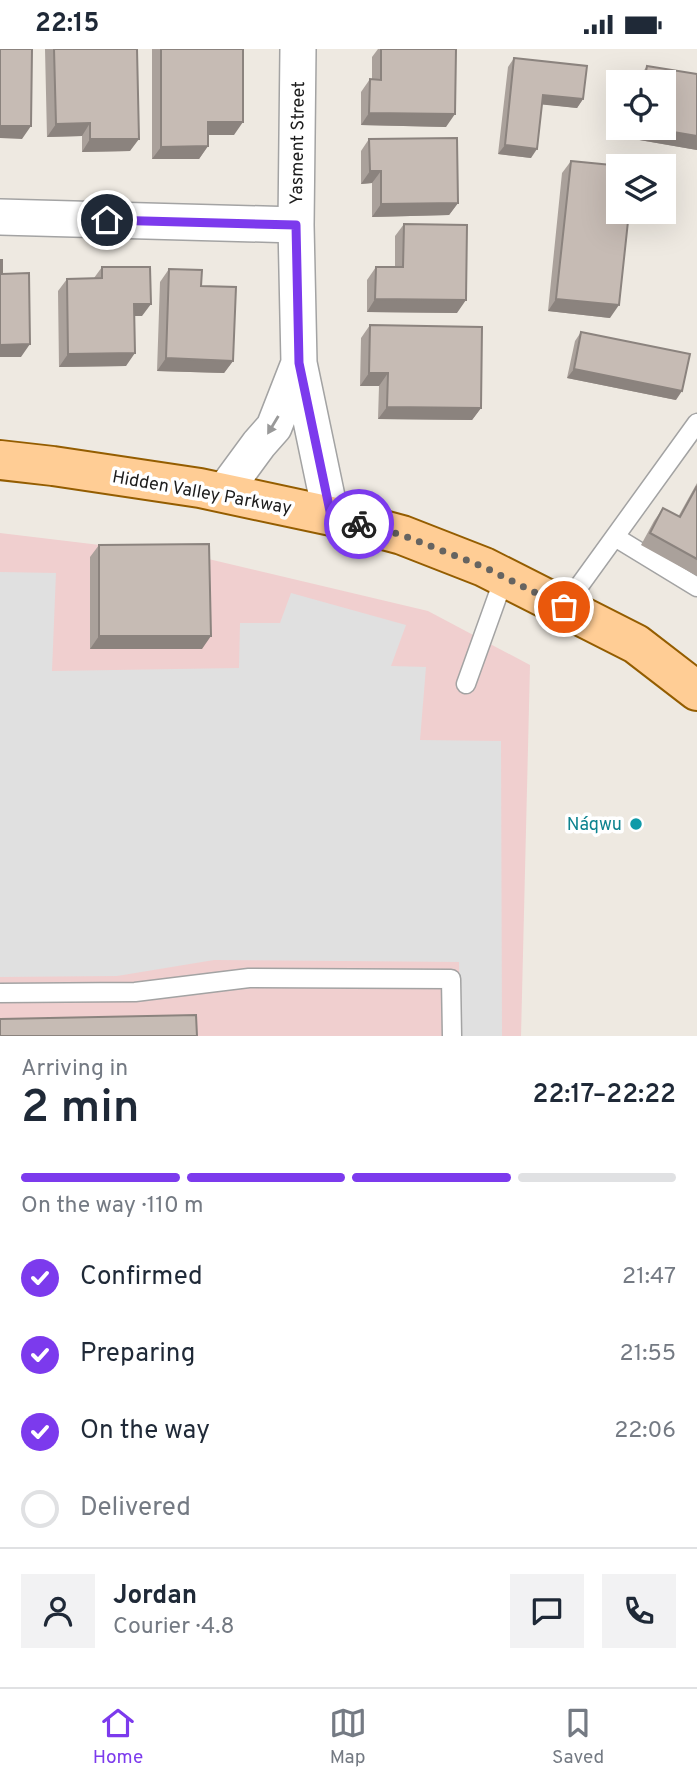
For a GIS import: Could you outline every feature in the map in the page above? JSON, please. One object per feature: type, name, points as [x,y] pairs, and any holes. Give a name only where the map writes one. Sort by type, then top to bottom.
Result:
[{"type":"main road","name":"Hidden Valley Parkway","points":[[0,460],[200,488],[331,516],[402,535],[484,567],[636,644],[697,691]]},
{"type":"street","name":"Yasment Street","points":[[298,49],[296,225],[299,363],[331,516]]},
{"type":"street","points":[[0,217],[296,225]]},
{"type":"street","name":"Yasment Street","points":[[223,493],[274,426],[299,363]]},
{"type":"lane","points":[[564,607],[697,423]]},
{"type":"lane","points":[[615,537],[697,587]]},
{"type":"lane","points":[[466,684],[505,578]]},
{"type":"lane","points":[[0,993],[135,992],[249,978],[451,979],[452,1036]]},
{"type":"shaded area","points":[[0,533],[200,557],[428,611],[530,665],[521,1036],[0,1036]]},
{"type":"shaded area","points":[[0,572],[56,573],[52,671],[239,668],[240,623],[280,623],[291,593],[406,625],[391,666],[426,667],[420,740],[501,741],[502,1036],[460,1036],[459,962],[214,960],[117,976],[0,977]]},
{"type":"building","points":[[0,49],[32,49],[31,126],[0,126]]},
{"type":"building","points":[[54,49],[137,49],[139,139],[90,139],[90,123],[56,124]]},
{"type":"building","points":[[161,49],[243,49],[243,122],[208,122],[208,146],[161,147]]},
{"type":"building","points":[[381,49],[456,49],[455,114],[369,113],[370,79],[381,80]]},
{"type":"building","points":[[514,58],[587,66],[583,99],[543,95],[537,149],[505,145]]},
{"type":"building","points":[[647,66],[672,70],[646,70]]},
{"type":"building","points":[[676,71],[697,74],[697,136],[676,132]]},
{"type":"building","points":[[457,138],[458,203],[381,204],[381,171],[370,171],[369,139]]},
{"type":"building","points":[[571,161],[606,164],[606,224],[628,224],[619,305],[556,299]]},
{"type":"building","points":[[404,224],[467,225],[466,300],[375,299],[376,267],[403,267]]},
{"type":"building","points":[[0,260],[2,274],[29,273],[30,344],[0,345]]},
{"type":"building","points":[[102,267],[150,267],[151,304],[134,304],[135,353],[68,354],[67,279],[102,278]]},
{"type":"building","points":[[169,269],[202,270],[201,286],[236,287],[233,361],[166,358]]},
{"type":"building","points":[[370,325],[482,327],[481,408],[387,407],[388,373],[369,373]]},
{"type":"building","points":[[581,332],[690,354],[682,391],[574,369]]},
{"type":"building","points":[[697,486],[697,559],[650,533],[663,508],[680,517]]},
{"type":"building","points":[[209,544],[211,636],[99,636],[99,545]]},
{"type":"building","points":[[196,1015],[197,1036],[0,1036],[0,1019]]},
{"type":"way so far","points":[[359,524],[402,535],[484,567],[564,607]]},
{"type":"place","name":"Náqwu","points":[[636,824]]},
{"type":"route","points":[[107,220],[296,225],[299,363],[331,516],[359,524]]}]
